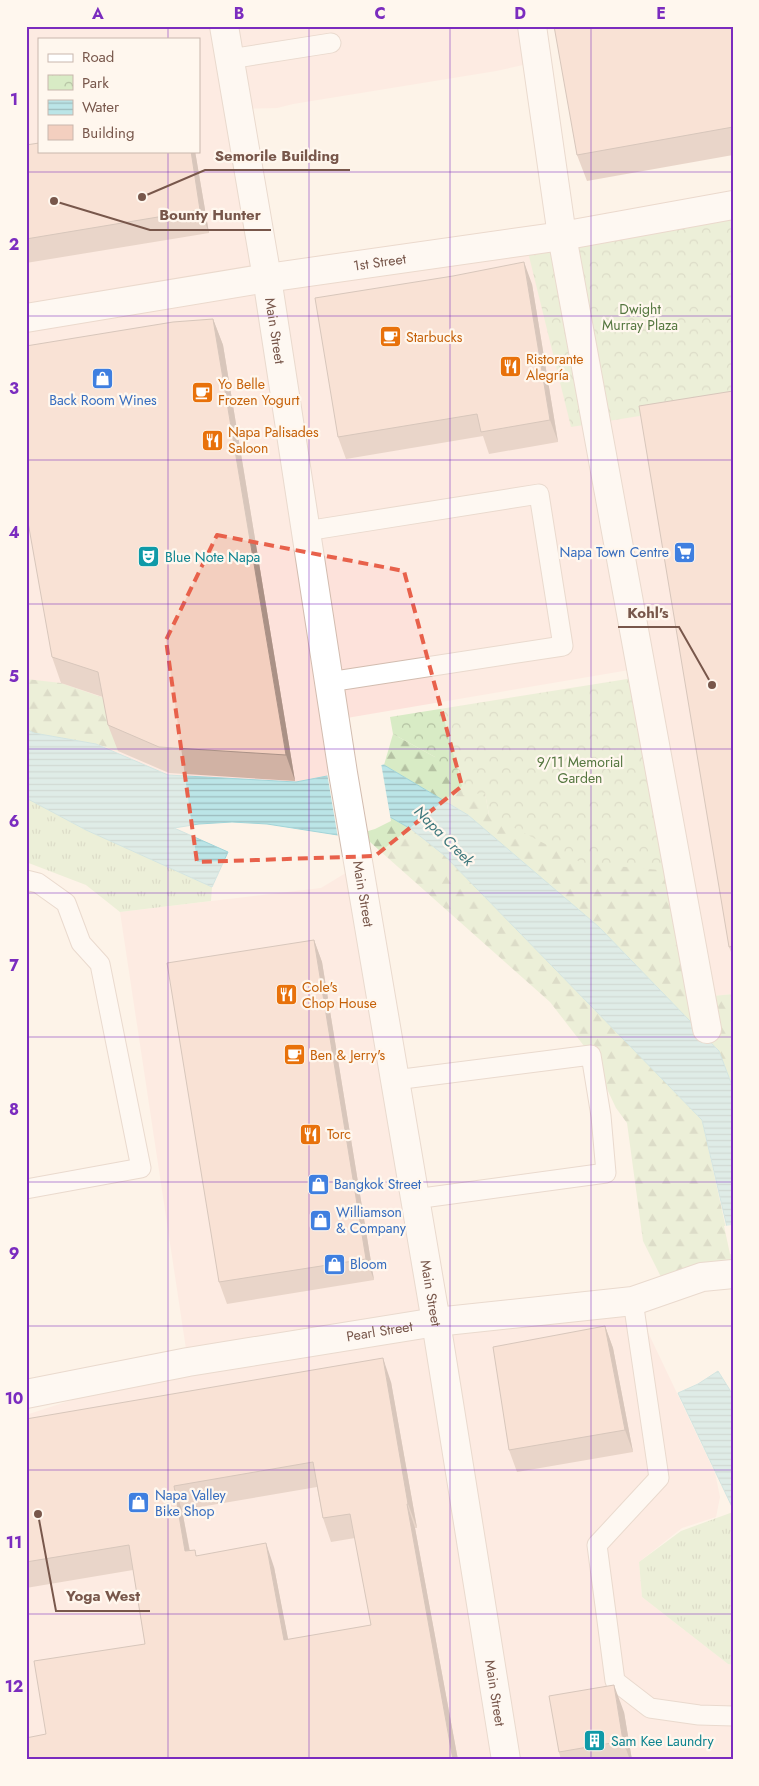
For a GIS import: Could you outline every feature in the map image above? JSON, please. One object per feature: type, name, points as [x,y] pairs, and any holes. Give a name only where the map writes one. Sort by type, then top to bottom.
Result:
[{"type":"street","name":"Main Street","points":[[224,26],[267,278],[339,745],[436,1322],[506,1760]]},
{"type":"street","points":[[532,26],[562,236],[707,1029]]},
{"type":"street","name":"1st Street","points":[[26,318],[267,278],[562,236],[733,206]]},
{"type":"street","name":"Pearl Street","points":[[26,1394],[188,1362],[436,1322],[633,1300],[702,1278],[733,1274]]},
{"type":"lane","points":[[230,59],[331,43]]},
{"type":"lane","points":[[306,531],[539,494],[563,646],[329,682]]},
{"type":"lane","points":[[26,880],[38,883],[66,903],[81,943],[100,964],[141,1168],[26,1189]]},
{"type":"lane","points":[[395,1080],[591,1055],[606,1173],[415,1199]]},
{"type":"lane","points":[[633,1300],[659,1478],[597,1545],[615,1681],[650,1708],[699,1715],[733,1716]]},
{"type":"highlighted area","points":[[217,535],[404,571],[462,786],[375,856],[197,862],[166,640]]},
{"type":"shaded area","points":[[26,26],[532,26],[537,62],[496,71],[277,108],[238,109],[267,278],[525,240],[733,401],[733,994],[702,997],[641,668],[335,720],[343,773],[296,782],[168,775],[96,744],[26,726]]},
{"type":"shaded area","points":[[359,865],[436,1322],[633,1301],[715,1473],[720,1497],[716,1517],[682,1528],[639,1562],[642,1597],[728,1664],[733,1665],[733,1760],[26,1760],[26,1415],[188,1362],[120,912],[321,888]]},
{"type":"green space","name":"Dwight Murray Plaza","points":[[733,205],[733,401],[571,427],[525,240]]},
{"type":"green space","name":"9/11 Memorial Garden","points":[[646,676],[681,872],[582,863],[489,815],[485,793],[463,795],[461,775],[438,777],[435,757],[393,734],[390,717]]},
{"type":"green space","points":[[26,679],[61,683],[107,699],[118,751],[96,744],[34,733],[26,729]]},
{"type":"green space","points":[[393,734],[435,757],[485,793],[489,815],[663,790],[702,997],[733,994],[733,1089],[468,815],[384,765]]},
{"type":"green space","points":[[26,798],[86,830],[212,887],[211,901],[120,912],[86,885],[26,862]]},
{"type":"green space","points":[[390,817],[411,829],[444,855],[702,1120],[733,1260],[733,1274],[664,1283],[643,1241],[627,1123],[616,1108],[591,1055],[550,1002],[352,826]]},
{"type":"green space","points":[[733,1512],[733,1665],[728,1664],[642,1597],[639,1562],[681,1531]]},
{"type":"water","name":"Napa Creek","points":[[26,729],[34,733],[96,744],[168,775],[296,782],[384,765],[468,815],[599,927],[719,1051],[733,1088],[733,1253],[702,1120],[444,855],[411,829],[390,817],[344,836],[267,824],[232,822],[174,828],[228,852],[212,887],[86,830],[26,798]]},
{"type":"water","points":[[718,1371],[733,1395],[733,1509],[678,1393],[698,1384]]},
{"type":"pier","points":[[381,763],[391,821],[375,829],[338,838],[327,773]]},
{"type":"pier","points":[[733,1225],[733,1255],[730,1254],[724,1226]]},
{"type":"building","points":[[554,26],[733,26],[733,127],[577,155]]},
{"type":"building","points":[[38,143],[38,152],[191,152],[200,210],[26,239],[26,145]]},
{"type":"building","points":[[524,262],[550,420],[481,432],[477,414],[338,437],[315,298],[453,276]]},
{"type":"building","points":[[213,319],[286,755],[159,747],[108,725],[98,672],[52,657],[26,511],[26,346],[173,322]]},
{"type":"building","points":[[733,391],[733,946],[729,947],[639,406]]},
{"type":"building","points":[[314,940],[366,1259],[219,1282],[167,963]]},
{"type":"building","points":[[605,1326],[625,1430],[509,1450],[493,1347]]},
{"type":"building","points":[[383,1358],[453,1760],[26,1760],[26,1738],[46,1734],[34,1661],[145,1644],[129,1545],[26,1562],[26,1419]],"holes":[[[313,1462],[323,1518],[350,1514],[371,1625],[284,1640],[266,1543],[196,1556],[195,1550],[185,1551],[174,1486]]]},
{"type":"building","points":[[614,1685],[623,1741],[559,1752],[549,1696]]},
{"type":"place","name":"Semorile Building","points":[[142,197]]},
{"type":"place","name":"Bounty Hunter","points":[[54,201]]},
{"type":"place","name":"Starbucks","points":[[390,337]]},
{"type":"place","name":"Ristorante Alegría","points":[[510,367]]},
{"type":"place","name":"Back Room Wines","points":[[103,378]]},
{"type":"place","name":"Yo Belle Frozen Yogurt","points":[[202,392]]},
{"type":"place","name":"Napa Palisades Saloon","points":[[212,440]]},
{"type":"place","name":"Napa Town Centre","points":[[685,552]]},
{"type":"place","name":"Blue Note Napa","points":[[149,557]]},
{"type":"place","name":"Kohl's","points":[[712,685]]},
{"type":"place","name":"Cole's Chop House","points":[[286,995]]},
{"type":"place","name":"Ben & Jerry's","points":[[294,1055]]},
{"type":"place","name":"Torc","points":[[311,1134]]},
{"type":"place","name":"Bangkok Street","points":[[318,1184]]},
{"type":"place","name":"Williamson & Company","points":[[320,1220]]},
{"type":"place","name":"Bloom","points":[[334,1264]]},
{"type":"place","name":"Napa Valley Bike Shop","points":[[139,1503]]},
{"type":"place","name":"Yoga West","points":[[38,1514]]},
{"type":"place","name":"Sam Kee Laundry","points":[[595,1741]]}]
